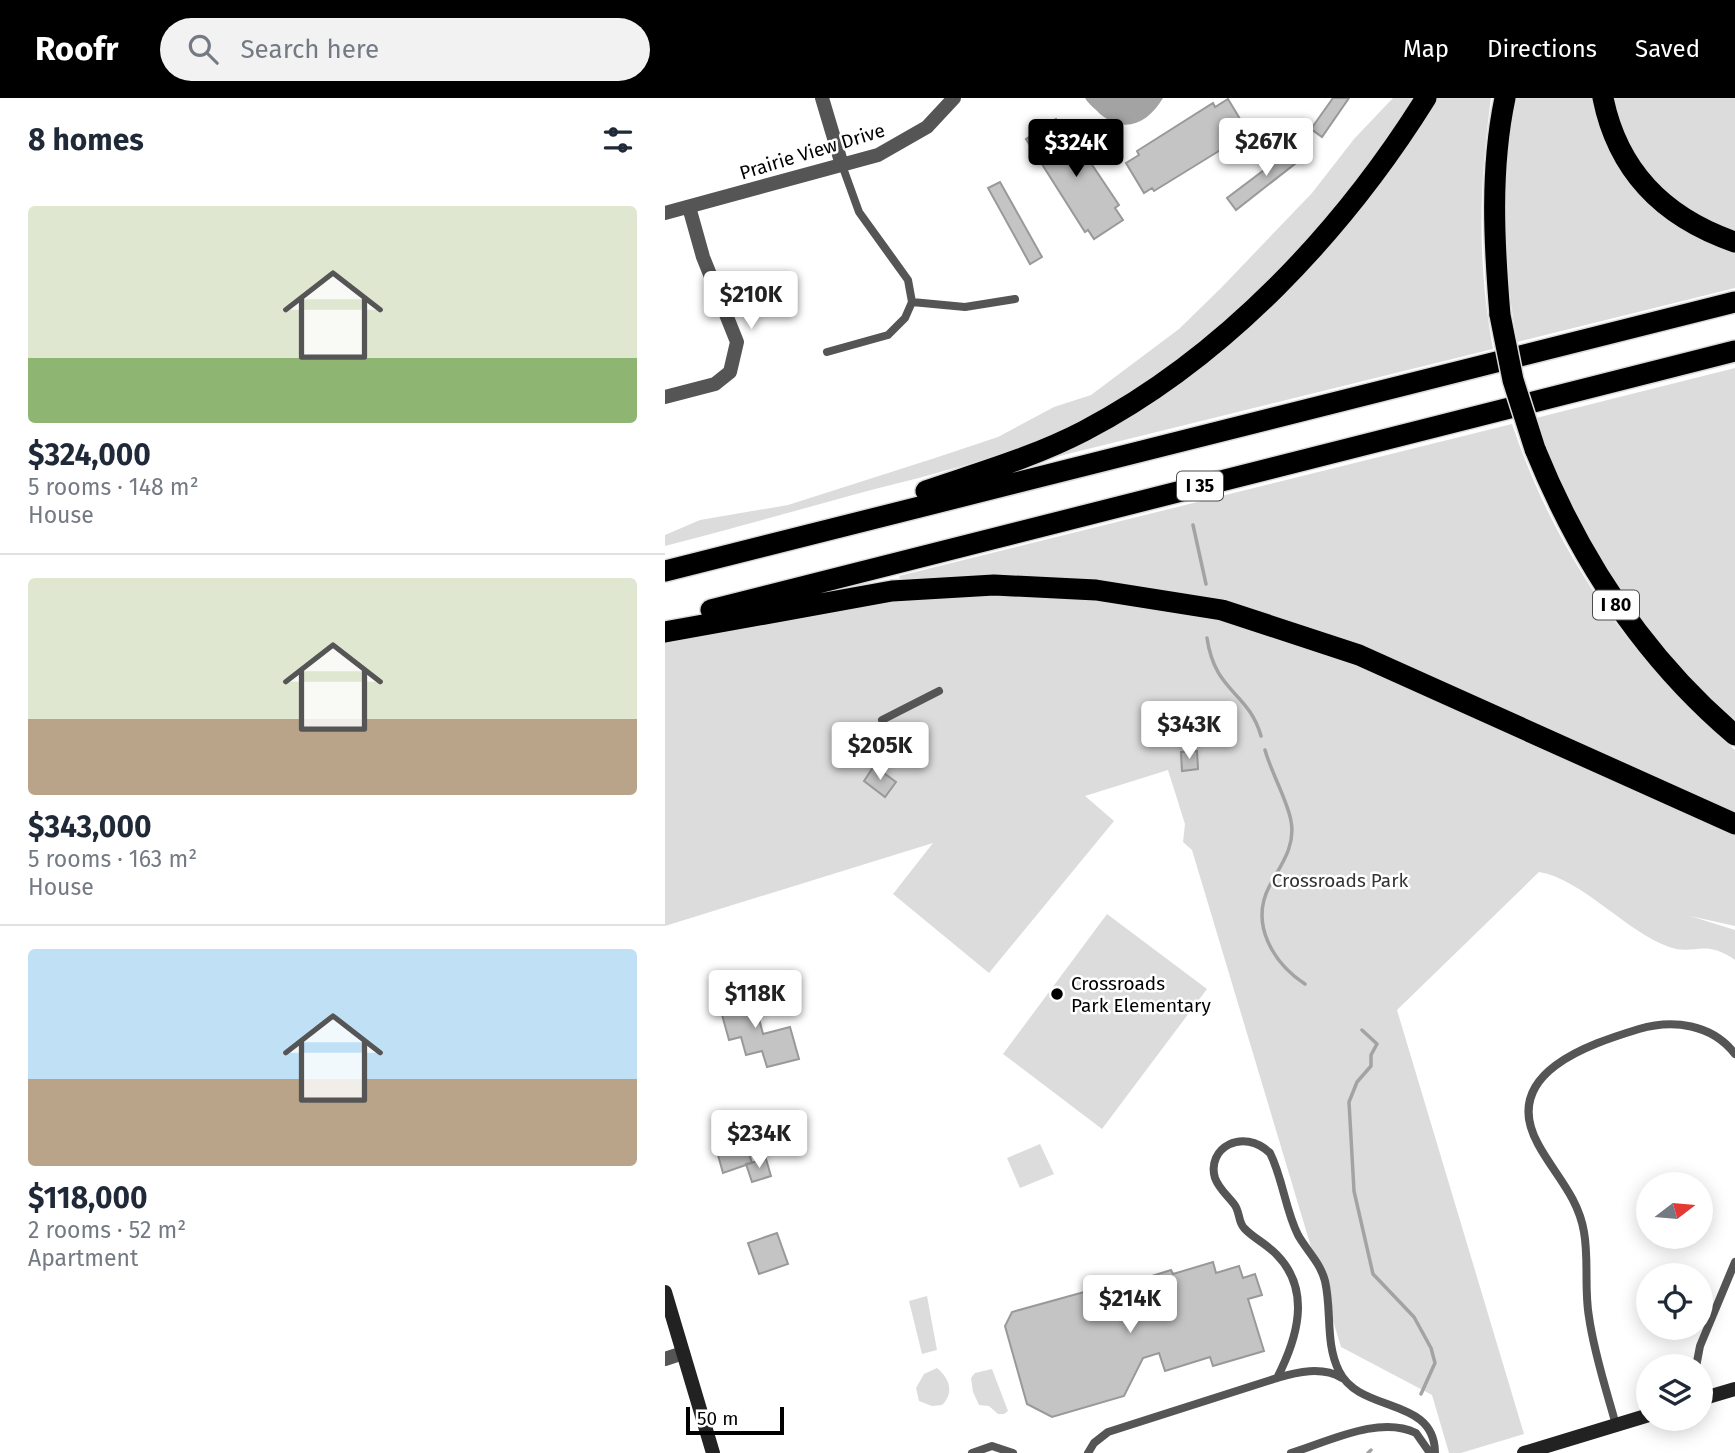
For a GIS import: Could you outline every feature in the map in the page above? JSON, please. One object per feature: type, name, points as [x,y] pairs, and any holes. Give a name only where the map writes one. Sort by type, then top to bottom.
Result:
[{"type":"highway","points":[[799,536],[1028,456],[1082,432],[1134,404],[1182,370],[1263,299],[1337,220],[1402,137],[1426,98]]},
{"type":"highway","name":"I 80","points":[[1505,98],[1495,177],[1495,247],[1500,315],[1513,380],[1535,449],[1580,548],[1616,606],[1659,661],[1706,710],[1735,735]]},
{"type":"highway","points":[[1603,98],[1608,123],[1621,153],[1661,202],[1689,223],[1735,242]]},
{"type":"highway","points":[[665,571],[1735,302]]},
{"type":"highway","name":"I 35","points":[[665,622],[1735,351]]},
{"type":"highway","points":[[665,632],[892,591],[994,585],[1096,590],[1222,610],[1359,655],[1735,824]]},
{"type":"main road","points":[[665,1292],[713,1453]]},
{"type":"main road","points":[[1713,1394],[1735,1389]]},
{"type":"main road","points":[[1524,1453],[1636,1419]]},
{"type":"street","points":[[822,98],[842,165]]},
{"type":"street","name":"Prairie View Drive","points":[[665,213],[895,148],[935,120],[954,98]]},
{"type":"street","points":[[665,397],[715,384],[730,372],[737,342],[703,257],[689,206]]},
{"type":"street","points":[[665,1359],[683,1353]]},
{"type":"lane","points":[[827,352],[888,335],[905,318],[912,302],[908,280],[859,212],[842,165]]},
{"type":"lane","points":[[912,302],[965,307],[1015,299]]},
{"type":"lane","points":[[882,720],[939,691]]},
{"type":"lane","points":[[1616,1425],[1588,1316],[1584,1233],[1576,1202],[1537,1142],[1530,1114],[1532,1093],[1551,1068],[1576,1051],[1651,1026],[1675,1023],[1696,1027],[1717,1037],[1735,1054]]},
{"type":"lane","points":[[1277,1378],[1297,1331],[1299,1304],[1296,1288],[1279,1256],[1242,1227],[1235,1205],[1219,1186],[1214,1173],[1220,1153],[1231,1143],[1244,1139],[1262,1146],[1270,1153],[1298,1234],[1319,1264],[1328,1303],[1333,1355],[1344,1379]]},
{"type":"lane","points":[[1698,1354],[1735,1262]]},
{"type":"lane","points":[[1089,1453],[1094,1443],[1108,1432],[1277,1378],[1301,1372],[1324,1371],[1344,1379],[1363,1396],[1413,1414],[1423,1421],[1435,1442],[1432,1452]]},
{"type":"lane","points":[[1291,1453],[1374,1428],[1390,1426],[1416,1433],[1432,1452]]},
{"type":"lane","points":[[972,1453],[992,1446],[1013,1453]]},
{"type":"green space","points":[[1393,98],[1418,98],[1318,229],[1241,309],[1200,345],[1156,378],[1109,407],[1049,436],[987,459],[665,546],[665,535],[700,520],[788,505],[998,437],[1054,407],[1091,395],[1179,329],[1221,288],[1312,193],[1354,139]]},
{"type":"green space","points":[[1435,98],[1491,98],[1482,192],[1482,254],[1493,349],[1023,465],[1190,371]]},
{"type":"green space","points":[[1515,98],[1595,98],[1612,154],[1735,250],[1735,288],[1517,342],[1509,281],[1506,220],[1508,159]]},
{"type":"green space","points":[[1612,98],[1735,98],[1735,232],[1689,210],[1649,178],[1626,144]]},
{"type":"green space","points":[[1735,368],[1735,719],[1669,656],[1614,583],[1569,502],[1536,418]]},
{"type":"green space","points":[[1512,424],[1551,517],[1574,561],[1601,602],[1662,680],[1735,750],[1735,815],[1256,611],[901,582],[899,576]]},
{"type":"green space","name":"Crossroads Park","points":[[1055,594],[1201,613],[1313,646],[1735,832],[1735,926],[1690,916],[1735,930],[1735,960],[1715,950],[1669,947],[1636,930],[1571,884],[1539,872],[1397,1010],[1524,1434],[1461,1453],[1449,1453],[1432,1395],[1341,1347],[1192,850],[1183,842],[1185,824],[1168,770],[1085,796],[1114,821],[989,973],[893,894],[933,843],[665,926],[665,644],[903,596]]},
{"type":"green space","points":[[1107,914],[1207,989],[1102,1129],[1003,1054]]},
{"type":"green space","points":[[1040,1144],[1054,1174],[1020,1188],[1007,1158]]},
{"type":"green space","points":[[927,1296],[937,1350],[922,1354],[909,1301]]},
{"type":"green space","points":[[937,1368],[945,1376],[949,1390],[942,1405],[932,1406],[919,1401],[916,1388],[924,1374]]},
{"type":"green space","points":[[992,1369],[1008,1411],[1004,1414],[998,1414],[989,1406],[979,1405],[973,1392],[971,1378],[975,1373]]},
{"type":"shaded area","points":[[1085,98],[1163,98],[1143,120],[1127,125],[1109,120]]},
{"type":"building","points":[[1333,98],[1349,98],[1322,137],[1311,129]]},
{"type":"building","points":[[1228,99],[1246,129],[1238,134],[1240,138],[1154,191],[1152,188],[1144,193],[1126,163],[1139,155],[1137,151],[1213,103],[1215,107]]},
{"type":"building","points":[[1056,119],[1064,132],[1068,129],[1119,205],[1115,208],[1123,220],[1094,239],[1088,230],[1085,232],[1026,139]]},
{"type":"building","points":[[1297,145],[1305,156],[1236,210],[1227,198]]},
{"type":"building","points":[[1000,182],[1042,257],[1030,264],[988,188]]},
{"type":"building","points":[[1197,751],[1198,769],[1182,771],[1181,752]]},
{"type":"building","points":[[874,766],[896,782],[885,797],[864,781]]},
{"type":"building","points":[[740,986],[745,1006],[755,1003],[763,1034],[790,1027],[799,1059],[767,1067],[762,1051],[746,1055],[741,1037],[729,1040],[716,993]]},
{"type":"building","points":[[744,1139],[752,1163],[723,1173],[716,1148]]},
{"type":"building","points":[[766,1159],[771,1176],[752,1182],[746,1164]]},
{"type":"building","points":[[777,1233],[788,1264],[759,1274],[748,1243]]},
{"type":"building","points":[[1213,1262],[1216,1273],[1239,1266],[1243,1278],[1255,1274],[1262,1295],[1248,1299],[1264,1351],[1213,1366],[1210,1357],[1165,1371],[1159,1353],[1143,1358],[1124,1396],[1052,1417],[1027,1404],[1005,1326],[1012,1312],[1102,1287],[1122,1298],[1129,1283],[1171,1270],[1173,1274]]},
{"type":"waterway","points":[[1193,525],[1206,584]]},
{"type":"waterway","points":[[1207,638],[1217,670],[1248,709],[1261,736]]},
{"type":"waterway","points":[[1265,750],[1287,805],[1292,830],[1286,856],[1264,901],[1264,928],[1268,942],[1283,965],[1305,984]]},
{"type":"waterway","points":[[1362,1030],[1377,1044],[1371,1055],[1371,1066],[1357,1082],[1349,1102],[1354,1191],[1373,1274],[1414,1317],[1431,1348],[1435,1363],[1421,1394]]},
{"type":"waterway","points":[[1368,1453],[1371,1450]]},
{"type":"place","name":"Crossroads Park Elementary","points":[[1057,994]]}]
